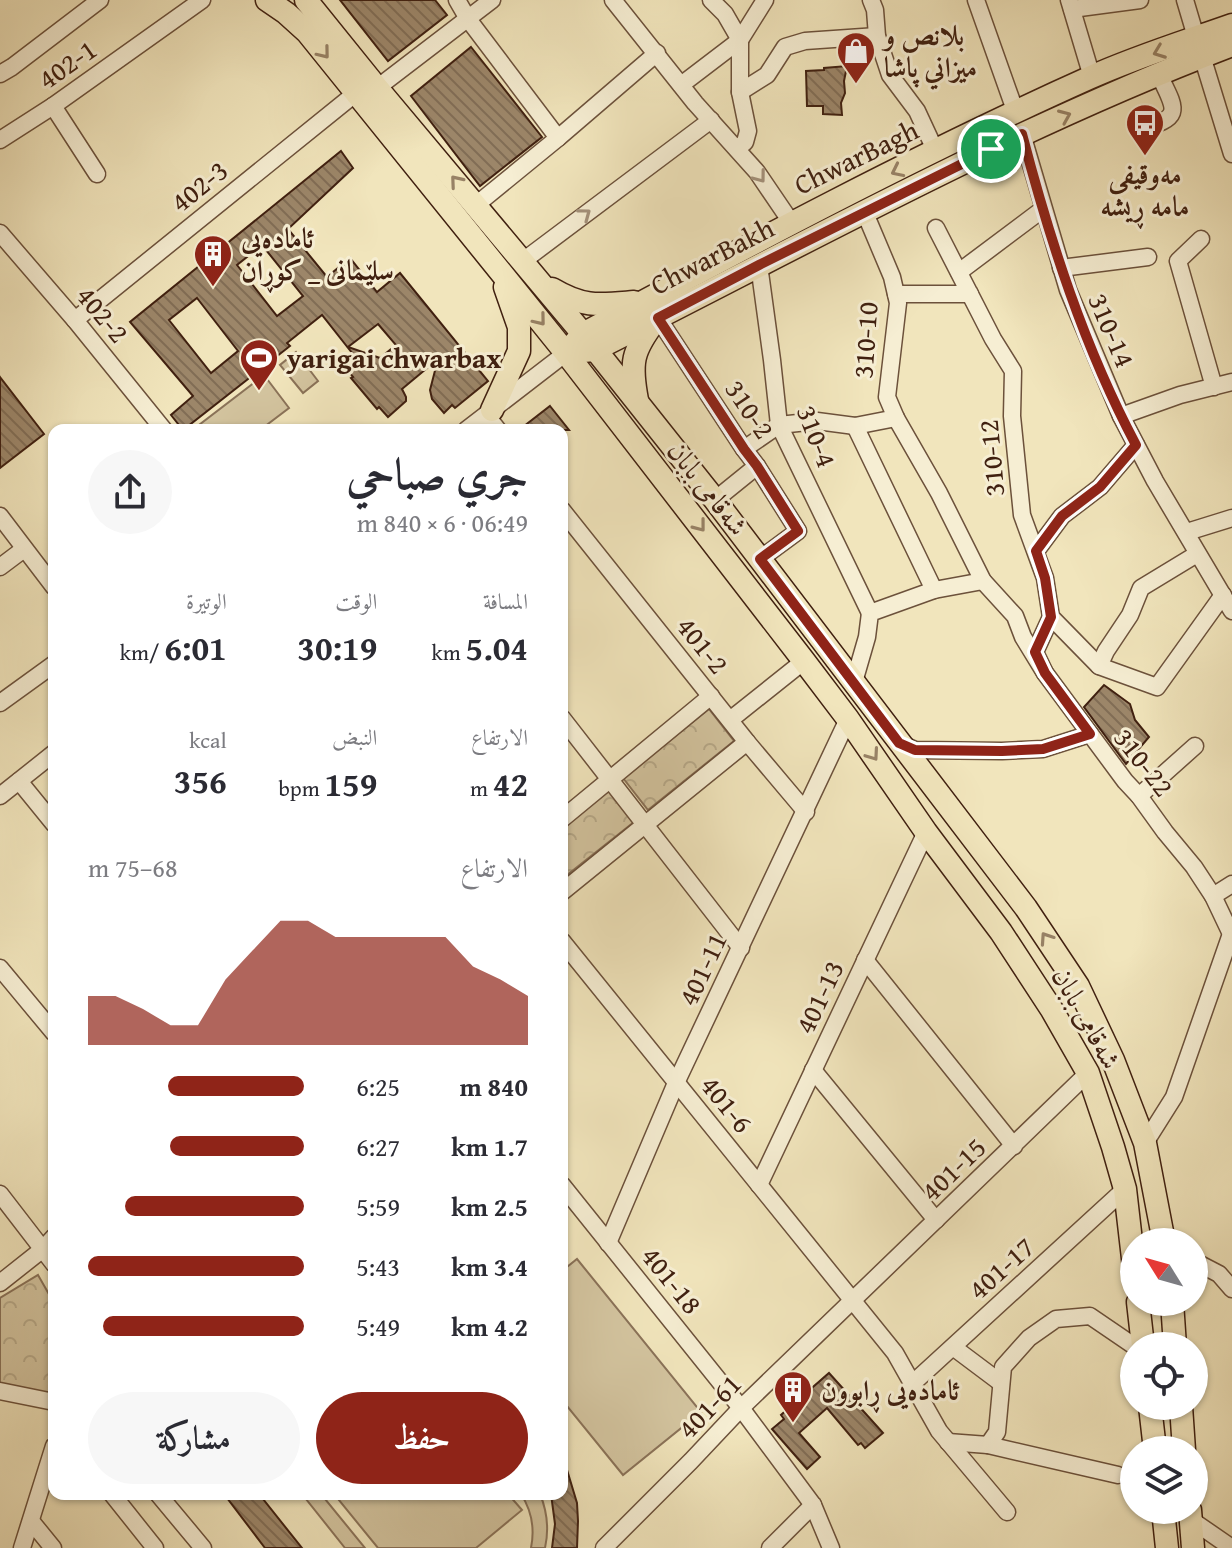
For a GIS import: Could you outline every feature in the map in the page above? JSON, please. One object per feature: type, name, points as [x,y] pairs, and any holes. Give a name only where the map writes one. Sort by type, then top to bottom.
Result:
[{"type":"main road","name":"شەقامی بابان","points":[[306,0],[366,90],[499,270],[848,719],[926,832],[1001,932],[1052,1010],[1088,1073],[1125,1189],[1130,1228]]},
{"type":"main road","name":"شەقامی بابان","points":[[272,1],[366,90],[476,205],[523,261],[715,500],[1026,908],[1078,986],[1113,1060],[1145,1143],[1161,1228]]},
{"type":"main road","name":"ChwarBagh","points":[[566,353],[652,313],[791,222],[936,152],[1019,124],[1092,77],[1199,47],[1232,25]]},
{"type":"main road","name":"ChwarBakh","points":[[652,313],[865,213],[1019,124],[1159,75],[1199,47],[1232,45]]},
{"type":"main road","points":[[492,418],[519,351],[519,327],[499,270]]},
{"type":"main road","points":[[541,283],[574,302],[652,313],[635,354],[632,374],[638,405]]},
{"type":"main road","points":[[1164,1524],[1167,1548]]},
{"type":"main road","points":[[1191,1524],[1193,1548]]},
{"type":"street","points":[[0,74],[100,0]]},
{"type":"street","name":"402-1","points":[[0,140],[202,0]]},
{"type":"street","points":[[457,0],[558,138]]},
{"type":"street","name":"402-3","points":[[75,320],[366,90],[492,0]]},
{"type":"street","points":[[613,0],[681,85],[757,172],[791,222]]},
{"type":"street","points":[[711,0],[725,14],[740,40],[740,92],[748,131],[745,142],[737,149]]},
{"type":"street","points":[[681,85],[740,40],[765,0]]},
{"type":"street","points":[[871,0],[877,36],[890,75],[917,111],[936,152]]},
{"type":"street","name":"310-14","points":[[976,0],[1019,124],[1061,268],[1095,358],[1136,445],[1232,611]]},
{"type":"street","points":[[1092,77],[1070,4],[1140,0]]},
{"type":"street","points":[[1185,0],[1232,154]]},
{"type":"street","points":[[740,92],[767,75],[785,47],[805,41],[877,36]]},
{"type":"street","points":[[476,205],[657,53]]},
{"type":"street","points":[[1139,129],[1162,124],[1172,114],[1173,105],[1159,75]]},
{"type":"street","points":[[53,106],[97,174]]},
{"type":"street","points":[[523,261],[711,120]]},
{"type":"street","points":[[959,272],[1043,209]]},
{"type":"street","name":"310-10","points":[[865,213],[892,277],[898,303],[887,397],[983,581],[1015,616],[1023,637],[1045,673]]},
{"type":"street","name":"310-12","points":[[936,228],[993,339],[1013,371],[1012,416],[1022,515],[1045,578],[1051,617]]},
{"type":"street","name":"402-2","points":[[0,233],[159,424]]},
{"type":"street","points":[[1201,239],[1178,261],[1214,387]]},
{"type":"street","points":[[1061,268],[1148,257]]},
{"type":"street","name":"310-4","points":[[759,265],[779,425],[870,613]]},
{"type":"street","points":[[896,294],[970,294]]},
{"type":"street","name":"310-2","points":[[652,313],[798,531],[760,559]]},
{"type":"street","points":[[492,418],[566,353]]},
{"type":"street","points":[[1121,416],[1180,395],[1232,382]]},
{"type":"street","points":[[744,449],[779,425],[817,421],[855,426],[896,418]]},
{"type":"street","points":[[855,426],[934,590]]},
{"type":"street","points":[[1036,551],[1062,516],[1100,487],[1136,445]]},
{"type":"street","points":[[715,500],[757,466]]},
{"type":"street","points":[[0,516],[48,579]]},
{"type":"street","name":"401-2","points":[[568,517],[806,812]]},
{"type":"street","points":[[1187,532],[1232,518]]},
{"type":"street","points":[[0,567],[24,549]]},
{"type":"street","points":[[1099,666],[1130,615],[1141,588],[1197,554]]},
{"type":"street","points":[[854,682],[867,637],[870,613],[934,590],[983,581]]},
{"type":"street","points":[[1045,673],[1035,652],[1051,617],[1099,666],[1157,687],[1223,595]]},
{"type":"street","points":[[730,720],[804,661]]},
{"type":"street","points":[[0,703],[48,668]]},
{"type":"street","name":"310-22","points":[[1045,673],[1194,867],[1213,896],[1232,935]]},
{"type":"street","points":[[568,814],[711,696]]},
{"type":"street","name":"401-11","points":[[608,1243],[676,1083],[848,719]]},
{"type":"street","points":[[568,726],[741,948]]},
{"type":"street","points":[[899,743],[915,750],[1002,751],[1043,749],[1090,734]]},
{"type":"street","points":[[568,887],[747,742]]},
{"type":"street","points":[[1139,796],[1195,746]]},
{"type":"street","points":[[0,796],[48,758]]},
{"type":"street","points":[[19,781],[48,817]]},
{"type":"street","name":"401-13","points":[[759,1185],[926,832]]},
{"type":"street","points":[[1213,896],[1232,884]]},
{"type":"street","points":[[1145,1143],[1174,1097],[1232,935]]},
{"type":"street","name":"401-6","points":[[568,948],[895,1353],[912,1384]]},
{"type":"street","points":[[865,960],[1014,1146]]},
{"type":"street","points":[[0,968],[48,1026]]},
{"type":"street","points":[[813,1070],[936,1220]]},
{"type":"street","name":"401-15","points":[[852,1300],[1088,1073]]},
{"type":"street","name":"401-17","points":[[912,1384],[1125,1189]]},
{"type":"street","name":"401-18","points":[[568,1193],[741,1408],[813,1505],[831,1548]]},
{"type":"street","points":[[0,1194],[48,1243],[0,1283]]},
{"type":"street","points":[[1208,1268],[1219,1274],[1232,1289]]},
{"type":"street","name":"401-61","points":[[604,1548],[852,1300]]},
{"type":"street","points":[[988,1445],[997,1432],[1003,1367],[1029,1338],[1056,1319],[1090,1316],[1120,1336]]},
{"type":"street","points":[[953,1347],[1001,1383]]},
{"type":"street","points":[[912,1384],[939,1431],[1007,1512]]},
{"type":"street","points":[[0,1391],[48,1401]]},
{"type":"street","points":[[948,1442],[988,1445],[1118,1475]]},
{"type":"street","points":[[22,1548],[48,1466]]},
{"type":"street","points":[[117,1500],[155,1548]]},
{"type":"street","points":[[163,1500],[203,1548]]},
{"type":"street","points":[[770,1548],[813,1505]]},
{"type":"street","points":[[31,1521],[53,1548]]},
{"type":"street","points":[[1202,1524],[1232,1548]]},
{"type":"green space","points":[[296,352],[318,381],[303,393],[280,365]]},
{"type":"green space","name":"yarigai chwarbax","points":[[264,375],[289,408],[268,424],[200,424]]},
{"type":"green space","points":[[709,709],[734,741],[648,810],[623,778]]},
{"type":"green space","points":[[609,790],[634,822],[568,874],[568,822]]},
{"type":"green space","points":[[577,1259],[701,1412],[623,1475],[568,1407],[568,1266]]},
{"type":"green space","points":[[38,1275],[48,1292],[48,1397],[0,1387],[0,1298]]},
{"type":"green space","points":[[307,1500],[326,1500],[365,1548],[345,1548]]},
{"type":"green space","points":[[339,1500],[513,1500],[522,1510],[476,1548],[378,1548]]},
{"type":"green space","points":[[524,1500],[542,1500],[547,1521],[545,1548],[531,1548],[532,1520]]},
{"type":"building","points":[[340,0],[435,0],[447,15],[388,61]]},
{"type":"building","points":[[471,47],[542,137],[480,186],[411,96]]},
{"type":"building","points":[[847,66],[842,115],[823,114],[823,106],[807,106],[806,71]]},
{"type":"building","name":"ئامادەیی سلێمانی _ کوڕان","points":[[341,151],[353,168],[288,229],[327,277],[350,258],[377,292],[400,273],[488,381],[455,408],[452,405],[444,413],[432,399],[430,390],[438,359],[402,389],[406,401],[388,417],[379,407],[377,409],[351,378],[345,367],[356,358],[322,315],[287,343],[290,346],[191,424],[178,424],[171,415],[193,396],[130,322]],"holes":[[[262,245],[303,296],[277,316],[237,265]],[[197,298],[238,351],[211,373],[169,320]],[[378,324],[396,345],[380,358],[348,347]]]},
{"type":"building","points":[[0,377],[44,434],[0,468]]},
{"type":"building","points":[[550,406],[564,424],[527,424]]},
{"type":"building","points":[[1104,685],[1130,704],[1135,720],[1149,737],[1126,764],[1084,707]]},
{"type":"building","name":"ئامادەیی ڕابوون","points":[[829,1373],[883,1433],[865,1448],[861,1443],[858,1445],[827,1408],[799,1433],[820,1457],[807,1469],[772,1429],[784,1419],[781,1415]]},
{"type":"building","points":[[568,1473],[577,1503],[577,1548],[552,1548],[555,1524],[552,1500],[568,1500]]},
{"type":"building","points":[[229,1500],[264,1500],[302,1548],[265,1548]]},
{"type":"place","name":"بلانص و ميزاني پاشا","points":[[856,85]]},
{"type":"place","name":"مەوقیفی مامە ڕیشە","points":[[1145,157]]},
{"type":"place","name":"ئامادەیی سلێمانی _ کوڕان","points":[[213,288]]},
{"type":"place","name":"yarigai chwarbax","points":[[259,392]]},
{"type":"place","name":"ئامادەیی ڕابوون","points":[[793,1424]]},
{"type":"route","points":[[1022,134],[1068,290],[1095,358],[1136,445],[1100,487],[1062,516],[1036,551],[1045,578],[1051,617],[1035,652],[1045,673],[1090,734],[1043,749],[915,750],[899,743],[760,559],[798,531],[658,318],[991,149],[1022,134]]}]
